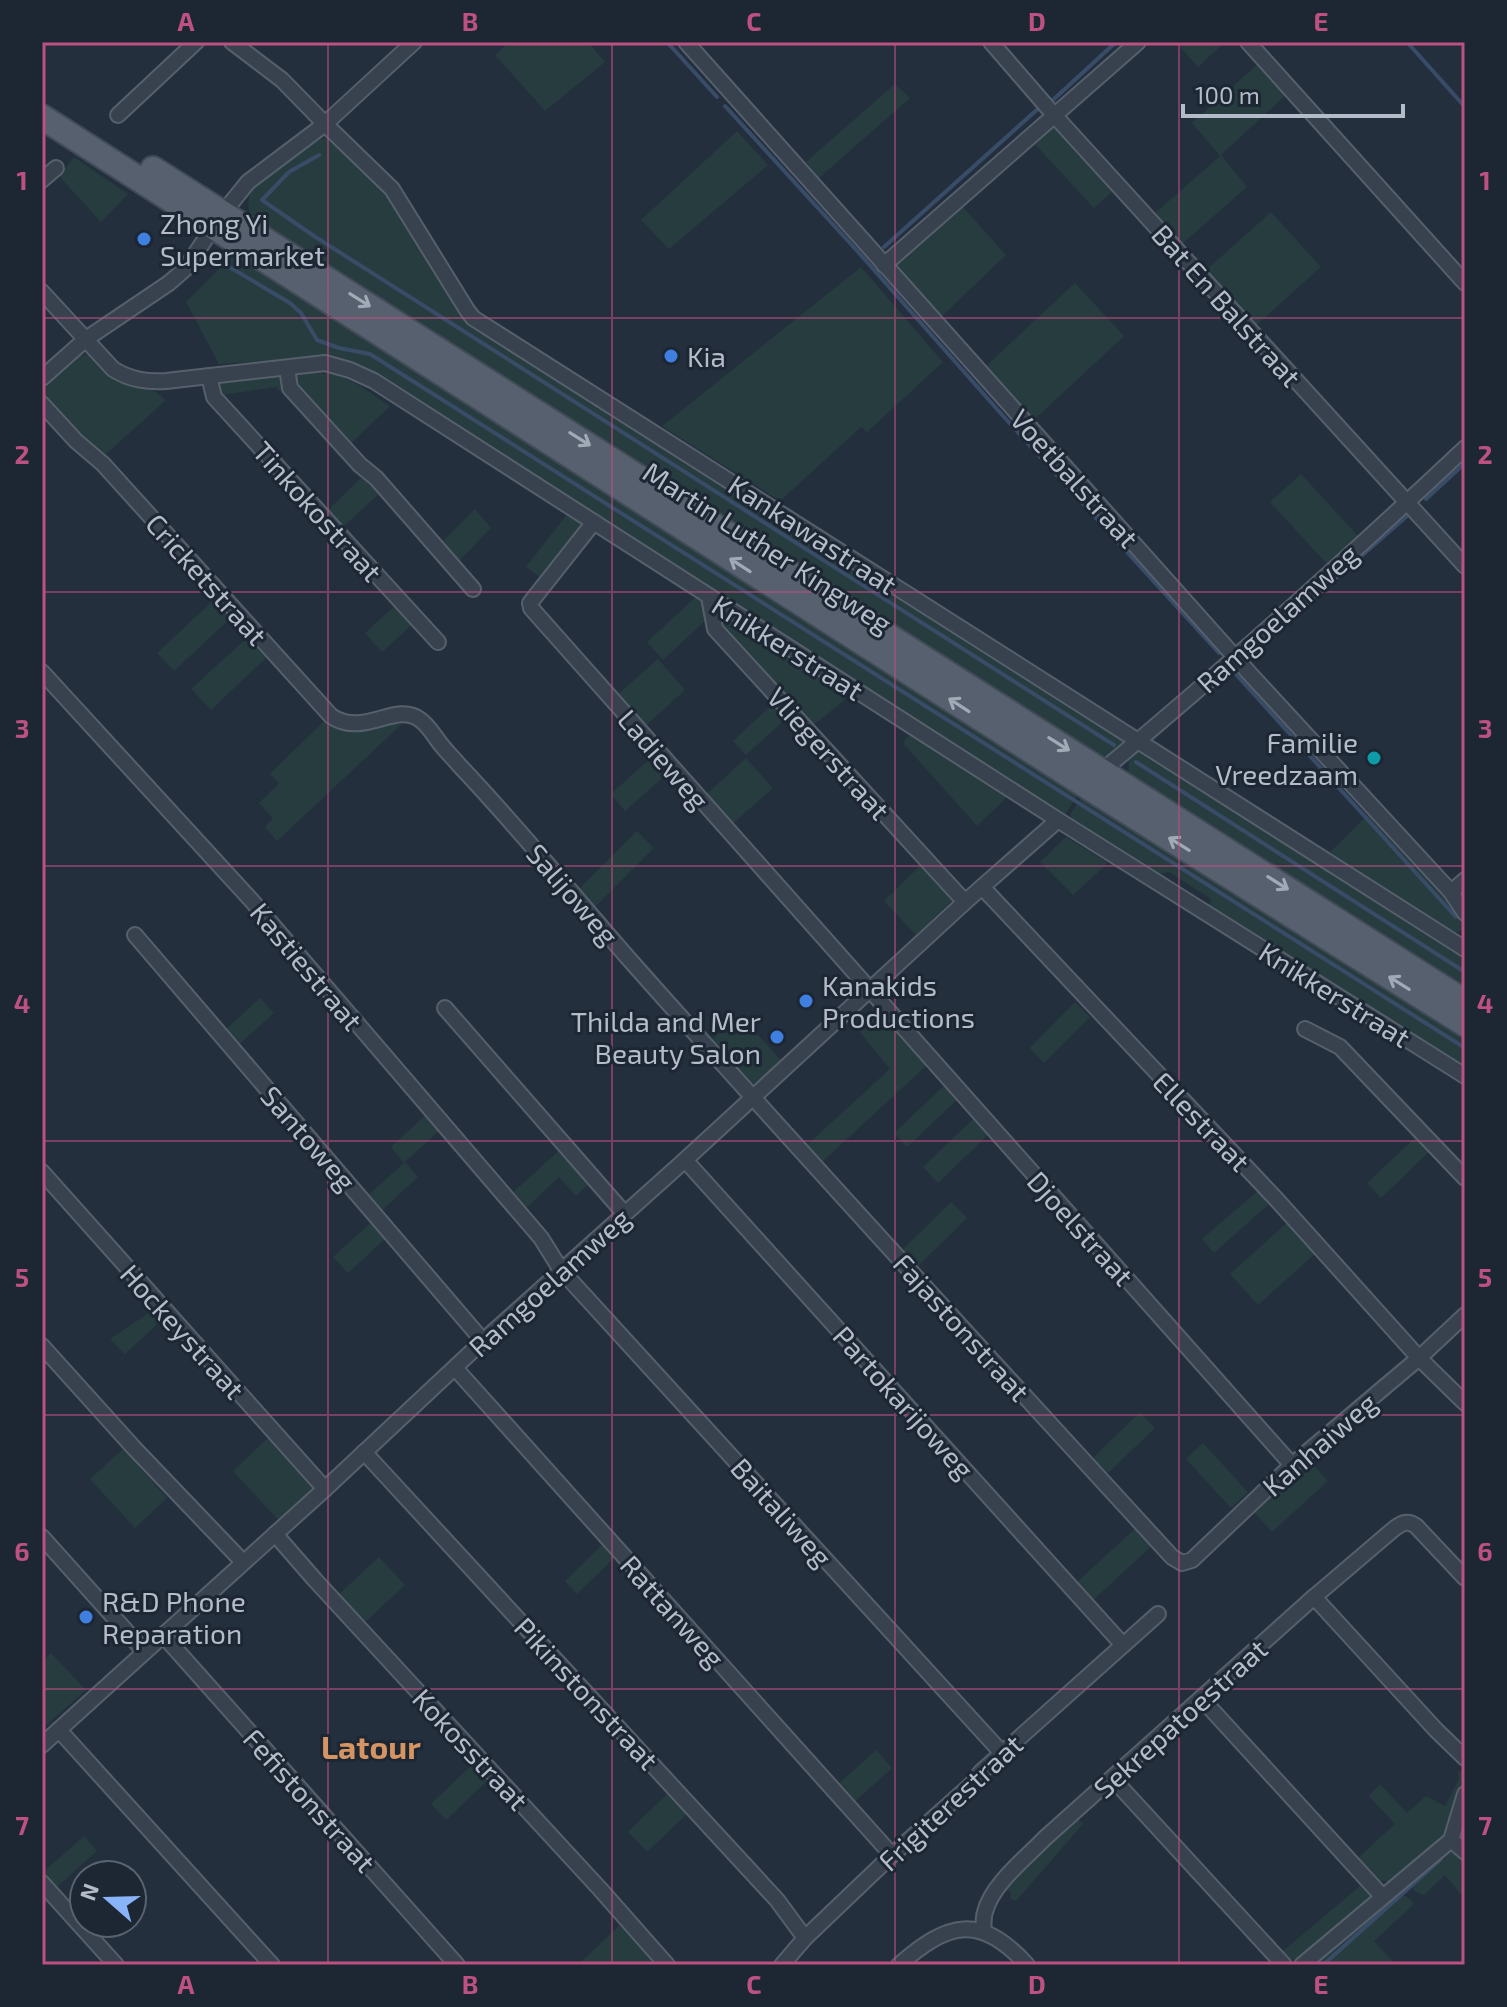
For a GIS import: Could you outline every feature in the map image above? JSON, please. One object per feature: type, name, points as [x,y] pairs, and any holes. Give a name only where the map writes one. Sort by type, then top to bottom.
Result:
[{"type":"main road","name":"Martin Luther Kingweg","points":[[42,100],[218,221]]},
{"type":"main road","name":"Martin Luther Kingweg","points":[[42,117],[218,221],[1096,780],[1465,1024]]},
{"type":"main road","name":"Martin Luther Kingweg","points":[[1096,780],[1465,1002]]},
{"type":"street","points":[[118,115],[196,42]]},
{"type":"street","name":"Kankawastraat","points":[[232,42],[282,80],[392,189],[473,318],[1464,944]]},
{"type":"street","points":[[42,378],[86,339],[185,269],[248,182],[325,124],[414,42]]},
{"type":"street","name":"Voetbalstraat","points":[[686,42],[1235,656],[1451,892],[1465,913]]},
{"type":"street","name":"Bat En Balstraat","points":[[991,42],[1465,566]]},
{"type":"street","points":[[884,265],[1138,42]]},
{"type":"street","points":[[1248,42],[1465,283]]},
{"type":"street","points":[[42,180],[56,168]]},
{"type":"street","name":"Knikkerstraat","points":[[42,292],[113,369],[124,376],[150,381],[325,363],[374,381],[1058,820],[1465,1076]]},
{"type":"street","points":[[287,368],[290,388],[360,465],[376,478],[473,589]]},
{"type":"street","name":"Tinkokostraat","points":[[209,376],[214,397],[438,642]]},
{"type":"street","name":"Cricketstraat","points":[[42,404],[76,441],[103,464],[323,709],[340,723],[346,724],[383,718]]},
{"type":"street","name":"Ramgoelamweg","points":[[1096,780],[1465,448]]},
{"type":"street","name":"Ladieweg","points":[[594,522],[530,603],[530,607],[869,991]]},
{"type":"street","name":"Vliegerstraat","points":[[709,597],[715,629],[965,902]]},
{"type":"street","name":"Kastiestraat","points":[[42,672],[252,901],[541,1238],[561,1270]]},
{"type":"street","name":"Salijoweg","points":[[383,718],[407,715],[421,720],[752,1097]]},
{"type":"street","name":"Ramgoelamweg","points":[[43,1742],[1058,820]]},
{"type":"street","points":[[1451,892],[1465,880]]},
{"type":"street","name":"Ellestraat","points":[[982,887],[1277,1200],[1419,1358],[1465,1403]]},
{"type":"street","name":"Santoweg","points":[[135,935],[483,1341]]},
{"type":"street","name":"Djoelstraat","points":[[869,991],[1292,1465]]},
{"type":"street","points":[[445,1008],[624,1213]]},
{"type":"street","points":[[1305,1029],[1340,1047],[1465,1178]]},
{"type":"street","name":"Fajastonstraat","points":[[752,1097],[1172,1557]]},
{"type":"street","name":"Partokarijoweg","points":[[685,1160],[1123,1645]]},
{"type":"street","name":"Hockeystraat","points":[[42,1172],[325,1489]]},
{"type":"street","name":"Baitaliweg","points":[[561,1270],[1002,1753]]},
{"type":"street","name":"Kanhaiweg","points":[[1172,1557],[1182,1563],[1192,1560],[1292,1465],[1465,1315]]},
{"type":"street","points":[[42,1346],[243,1562]]},
{"type":"street","name":"Rattanweg","points":[[455,1368],[892,1855]]},
{"type":"street","name":"Pikinstonstraat","points":[[364,1452],[777,1900],[805,1938]]},
{"type":"street","name":"Sekrepatoestraat","points":[[983,1931],[984,1914],[989,1902],[1004,1880],[1045,1838],[1380,1539],[1403,1523],[1411,1522],[1465,1578]]},
{"type":"street","name":"Kokosstraat","points":[[275,1534],[667,1965]]},
{"type":"street","points":[[42,1537],[144,1651]]},
{"type":"street","points":[[1314,1597],[1465,1758]]},
{"type":"street","name":"Frigiterestraat","points":[[782,1965],[805,1938],[892,1855],[1158,1614]]},
{"type":"street","name":"Fefistonstraat","points":[[163,1635],[457,1965]]},
{"type":"street","points":[[1201,1698],[1382,1896]]},
{"type":"street","points":[[59,1730],[272,1965]]},
{"type":"street","points":[[1113,1779],[1284,1965]]},
{"type":"street","points":[[1302,1965],[1451,1840],[1465,1794]]},
{"type":"street","points":[[1451,1840],[1465,1852]]},
{"type":"street","points":[[42,1883],[116,1965]]},
{"type":"street","points":[[899,1965],[938,1935],[960,1928],[983,1931],[1000,1940],[1027,1965]]},
{"type":"green space","points":[[509,42],[588,42],[605,62],[545,111],[495,55]]},
{"type":"green space","points":[[1176,42],[1225,42],[1198,67]]},
{"type":"green space","points":[[1260,62],[1288,93],[1221,155],[1247,187],[1182,244],[1155,213],[1220,156],[1192,123]]},
{"type":"green space","points":[[895,84],[910,98],[819,178],[806,162]]},
{"type":"green space","points":[[1051,126],[1063,131],[1113,191],[1094,208],[1032,141]]},
{"type":"green space","points":[[737,131],[768,165],[669,249],[641,220]]},
{"type":"green space","points":[[326,138],[383,187],[450,295],[1124,739],[1124,745],[1104,760],[252,219],[249,200],[258,182],[298,152]]},
{"type":"green space","points":[[74,157],[128,194],[101,222],[59,176]]},
{"type":"green space","points":[[961,205],[1006,255],[941,317],[896,269],[896,261]]},
{"type":"green space","points":[[1271,212],[1321,267],[1252,329],[1203,273]]},
{"type":"green space","points":[[236,252],[1076,788],[1078,795],[1064,816],[369,370],[326,357],[219,364],[186,302]]},
{"type":"green space","points":[[861,267],[943,362],[867,432],[861,427],[780,501],[662,426]]},
{"type":"green space","points":[[1075,283],[1124,336],[1034,420],[985,367]]},
{"type":"green space","points":[[89,354],[113,377],[152,390],[166,400],[105,455],[96,452],[66,423],[49,405],[42,392],[48,381],[68,364]]},
{"type":"green space","points":[[311,372],[344,378],[390,406],[349,445],[292,383],[293,374]]},
{"type":"green space","points":[[277,374],[360,470],[355,474],[276,387],[222,395],[218,388],[218,381]]},
{"type":"green space","points":[[366,473],[382,491],[344,526],[329,509]]},
{"type":"green space","points":[[1301,474],[1358,536],[1327,564],[1270,502]]},
{"type":"green space","points":[[475,509],[491,528],[456,564],[441,543]]},
{"type":"green space","points":[[568,513],[586,525],[544,580],[526,567]]},
{"type":"green space","points":[[698,595],[706,601],[709,617],[663,660],[647,642]]},
{"type":"green space","points":[[217,597],[234,615],[174,671],[157,653]]},
{"type":"green space","points":[[398,603],[415,622],[382,652],[365,633]]},
{"type":"green space","points":[[718,611],[851,695],[811,727],[719,626]]},
{"type":"green space","points":[[249,636],[268,656],[211,710],[191,689]]},
{"type":"green space","points":[[658,659],[685,690],[643,728],[615,697]]},
{"type":"green space","points":[[777,700],[790,715],[746,755],[733,741]]},
{"type":"green space","points":[[326,719],[348,729],[404,722],[277,841],[265,827],[273,818],[259,803],[279,783],[270,774]]},
{"type":"green space","points":[[911,733],[1010,794],[977,826],[903,743]]},
{"type":"green space","points":[[1138,750],[1145,750],[1465,955],[1465,993],[1130,777],[1129,759]]},
{"type":"green space","points":[[654,755],[669,772],[625,811],[611,794]]},
{"type":"green space","points":[[746,758],[773,788],[729,827],[702,798]]},
{"type":"green space","points":[[1082,797],[1465,1033],[1465,1070],[1209,906],[1211,899],[1169,872],[1160,874],[1071,819],[1071,813]]},
{"type":"green space","points":[[1371,812],[1457,908],[1464,922],[1461,931],[1453,933],[1448,930],[1330,852]]},
{"type":"green space","points":[[637,831],[654,848],[595,907],[578,890]]},
{"type":"green space","points":[[1066,837],[1108,863],[1073,895],[1040,862]]},
{"type":"green space","points":[[920,866],[952,901],[916,935],[884,901]]},
{"type":"green space","points":[[260,998],[274,1013],[236,1047],[223,1032]]},
{"type":"green space","points":[[1075,1002],[1090,1017],[1044,1063],[1030,1048]]},
{"type":"green space","points":[[878,1009],[927,1065],[822,1162],[807,1145],[890,1069],[855,1026]]},
{"type":"green space","points":[[739,1014],[781,1060],[758,1082],[748,1084],[710,1041]]},
{"type":"green space","points":[[946,1084],[959,1098],[907,1147],[894,1133]]},
{"type":"green space","points":[[428,1113],[442,1128],[405,1162],[418,1177],[380,1212],[366,1197],[404,1163],[391,1147]]},
{"type":"green space","points":[[975,1117],[990,1133],[938,1183],[923,1167]]},
{"type":"green space","points":[[1418,1135],[1431,1150],[1381,1198],[1367,1183]]},
{"type":"green space","points":[[562,1148],[592,1181],[576,1196],[559,1177],[524,1210],[510,1195]]},
{"type":"green space","points":[[1260,1189],[1271,1202],[1214,1253],[1202,1239]]},
{"type":"green space","points":[[951,1202],[967,1218],[917,1267],[901,1251]]},
{"type":"green space","points":[[374,1220],[388,1236],[348,1273],[333,1257]]},
{"type":"green space","points":[[1289,1221],[1317,1252],[1258,1305],[1230,1274]]},
{"type":"green space","points":[[153,1310],[162,1320],[125,1354],[110,1339]]},
{"type":"green space","points":[[1140,1412],[1155,1428],[1108,1473],[1093,1458]]},
{"type":"green space","points":[[271,1435],[315,1487],[280,1522],[233,1471]]},
{"type":"green space","points":[[1203,1443],[1248,1492],[1231,1508],[1186,1459]]},
{"type":"green space","points":[[123,1449],[167,1498],[135,1528],[90,1479]]},
{"type":"green space","points":[[1310,1461],[1328,1481],[1272,1532],[1254,1512]]},
{"type":"green space","points":[[1139,1525],[1155,1543],[1092,1601],[1076,1583]]},
{"type":"green space","points":[[602,1545],[614,1558],[577,1594],[565,1581]]},
{"type":"green space","points":[[379,1557],[405,1585],[362,1625],[336,1597]]},
{"type":"green space","points":[[51,1653],[86,1690],[42,1728],[42,1662]]},
{"type":"green space","points":[[876,1750],[892,1768],[852,1804],[836,1786]]},
{"type":"green space","points":[[476,1761],[491,1777],[446,1820],[431,1804]]},
{"type":"green space","points":[[1465,1769],[1465,1790],[1441,1840],[1394,1879],[1383,1881],[1374,1876],[1358,1858],[1395,1824],[1369,1796],[1380,1784],[1407,1813],[1426,1796],[1445,1806],[1459,1779],[1458,1772]]},
{"type":"green space","points":[[668,1793],[688,1813],[647,1852],[628,1832]]},
{"type":"green space","points":[[1078,1819],[1083,1824],[1016,1901],[1010,1898],[1011,1893],[1006,1888],[1009,1883],[1039,1851]]},
{"type":"green space","points":[[84,1836],[97,1851],[88,1859],[68,1859],[68,1877],[56,1888],[42,1873]]},
{"type":"green space","points":[[1445,1852],[1465,1857],[1465,1899],[1445,1875],[1424,1895],[1413,1887],[1411,1882]]},
{"type":"green space","points":[[1360,1886],[1367,1886],[1370,1890],[1369,1902],[1303,1958],[1292,1960],[1282,1952]]},
{"type":"green space","points":[[1400,1892],[1413,1902],[1412,1906],[1374,1941],[1396,1965],[1309,1965]]},
{"type":"green space","points":[[623,1922],[662,1965],[578,1965]]},
{"type":"waterway","points":[[667,42],[717,97]]},
{"type":"waterway","points":[[1054,99],[1116,42]]},
{"type":"waterway","points":[[1407,42],[1465,107]]},
{"type":"waterway","points":[[725,106],[1219,653]]},
{"type":"waterway","points":[[884,247],[1040,107]]},
{"type":"waterway","points":[[319,155],[289,172],[262,200],[1114,745]]},
{"type":"waterway","points":[[221,262],[290,303],[301,313],[317,340],[370,354],[1465,1048]]},
{"type":"waterway","points":[[1426,499],[1465,463]]},
{"type":"waterway","points":[[1253,651],[1407,516]]},
{"type":"waterway","points":[[1211,687],[1232,670],[1456,917]]},
{"type":"waterway","points":[[1136,762],[1465,972]]},
{"type":"waterway","points":[[1323,1965],[1441,1859]]},
{"type":"place","name":"Zhong Yi Supermarket","points":[[144,239]]},
{"type":"place","name":"Kia","points":[[671,356]]},
{"type":"place","name":"Familie Vreedzaam","points":[[1374,758]]},
{"type":"place","name":"Kanakids Productions","points":[[806,1001]]},
{"type":"place","name":"Thilda and Mer Beauty Salon","points":[[777,1037]]},
{"type":"place","name":"R&D Phone Reparation","points":[[86,1617]]},
{"type":"district","name":"Latour","points":[[371,1746]]}]
